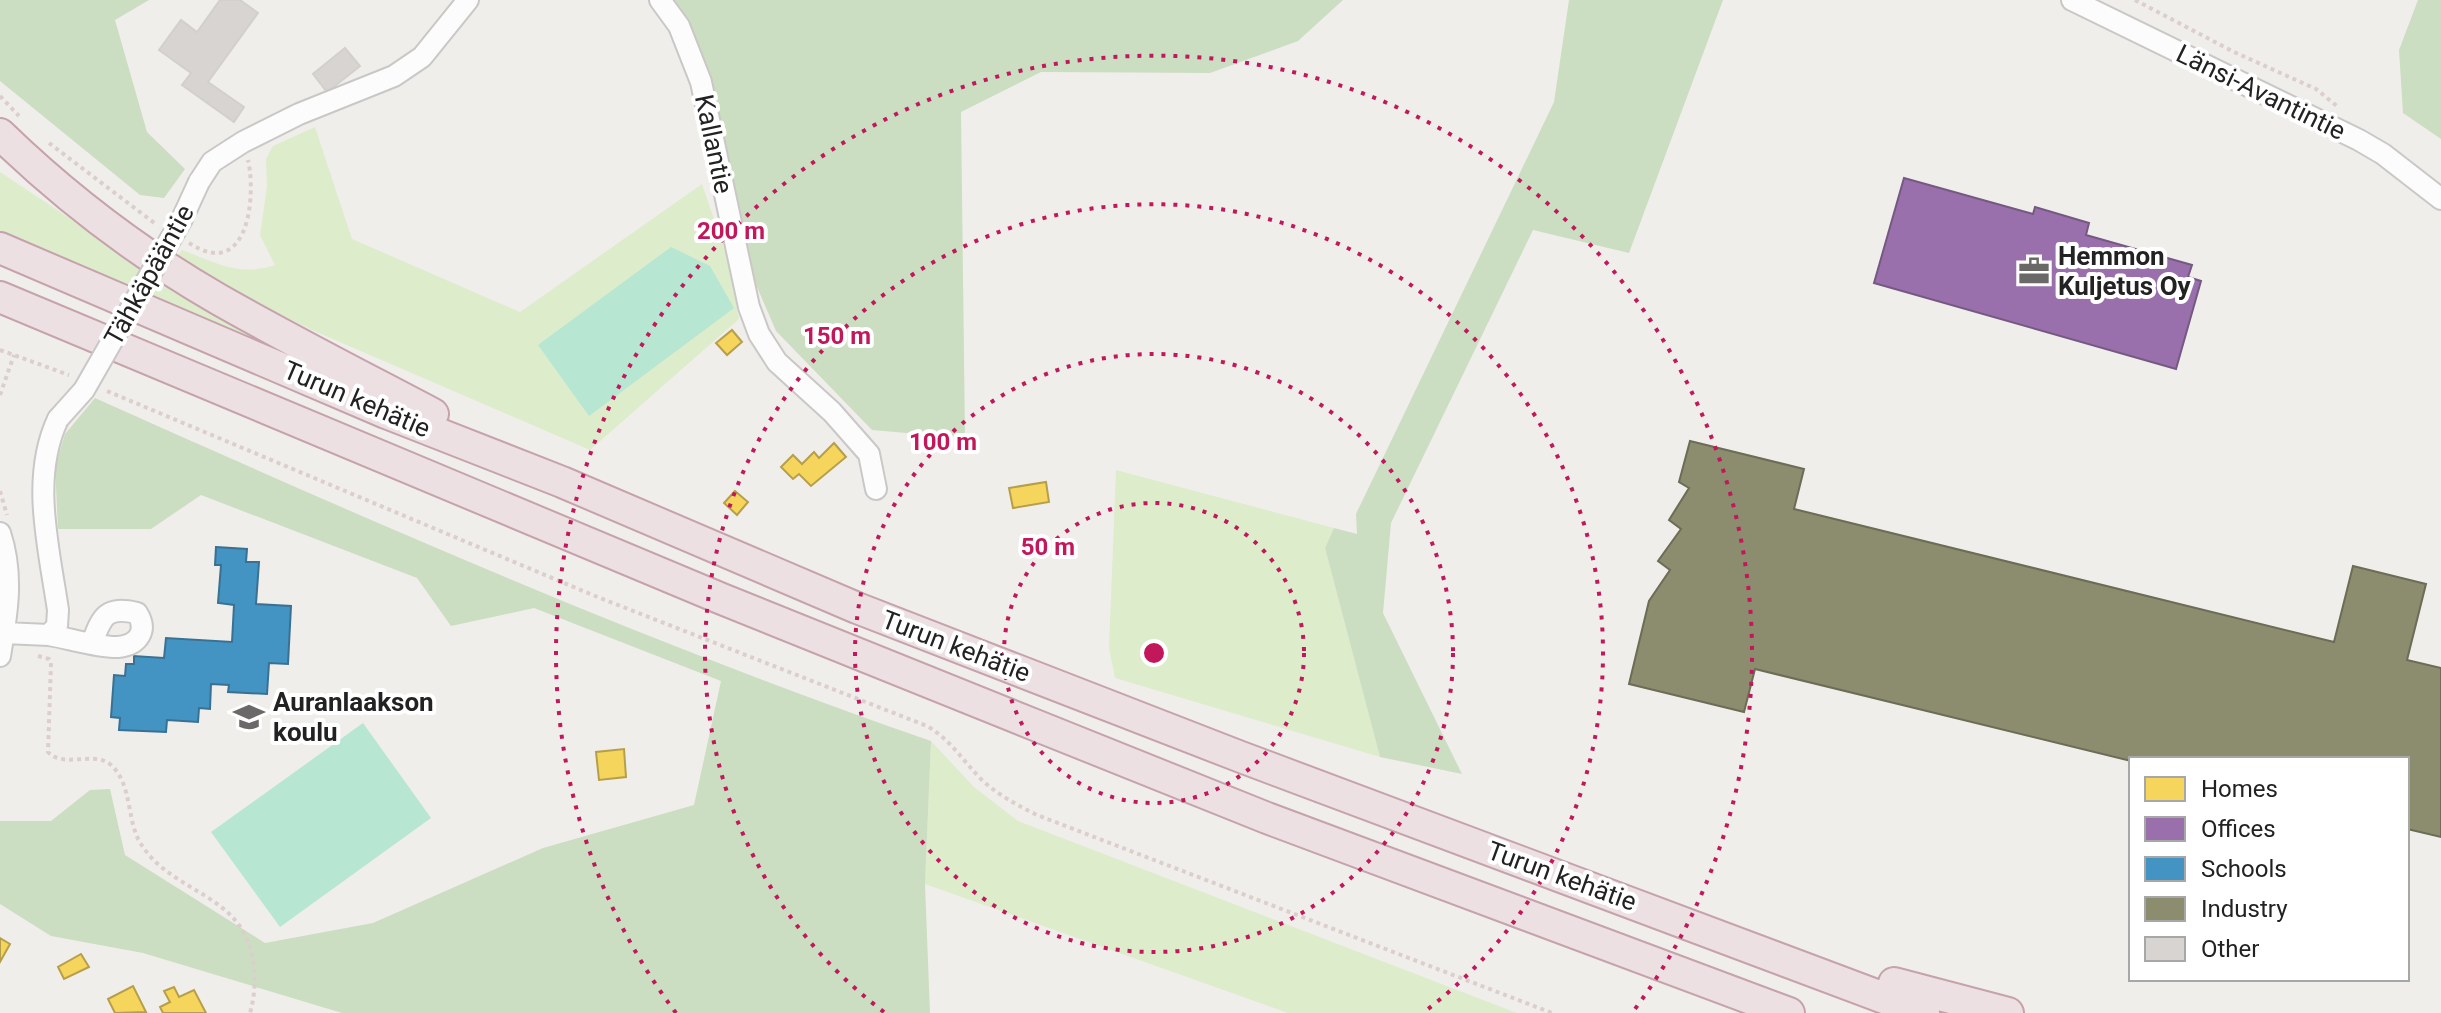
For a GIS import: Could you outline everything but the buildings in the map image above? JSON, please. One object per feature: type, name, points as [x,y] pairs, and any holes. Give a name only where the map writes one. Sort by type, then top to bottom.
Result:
[{"type":"highway","points":[[13,129],[25,149],[133,245],[217,298],[562,482]]},
{"type":"highway","name":"Turun kehätie","points":[[0,248],[386,413],[562,482],[870,613],[1924,1013]]},
{"type":"highway","name":"Turun kehätie","points":[[0,297],[779,622],[1267,818],[1789,1013]]},
{"type":"highway","points":[[1538,917],[1741,1013]]},
{"type":"highway","points":[[1755,949],[2008,1013]]},
{"type":"street","name":"Tähkäpääntie","points":[[49,635],[57,626],[58,610],[43,509],[47,449],[58,419],[84,390],[212,162],[243,142],[299,114],[394,76],[422,57],[468,0]]},
{"type":"street","name":"Kallantie","points":[[660,0],[679,26],[701,82],[749,307],[759,334],[777,362],[832,412],[869,454],[876,489]]},
{"type":"street","name":"Länsi-Avantintie","points":[[2072,0],[2359,140],[2392,160],[2441,199]]},
{"type":"street","points":[[0,533],[9,568],[9,596],[0,655]]},
{"type":"street","points":[[4,633],[49,635],[92,643]]},
{"type":"path","points":[[2135,0],[2234,52],[2316,89],[2339,108]]},
{"type":"path","points":[[0,96],[13,129]]},
{"type":"path","points":[[186,241],[215,254],[234,245],[241,236],[252,190],[243,142]]},
{"type":"path","points":[[25,149],[160,228]]},
{"type":"path","points":[[0,350],[80,379]]},
{"type":"path","points":[[0,395],[14,355]]},
{"type":"path","points":[[104,389],[595,596],[927,726],[944,736],[983,780],[1006,799],[1037,815],[1552,1013]]},
{"type":"path","points":[[0,655],[49,659],[47,747],[50,755],[59,759],[99,760],[110,765],[124,787],[135,832],[145,851],[162,868],[220,905],[241,926],[254,963],[250,1013]]},
{"type":"green space","points":[[0,0],[149,0],[115,20],[147,132],[185,169],[164,198],[140,195],[0,81]]},
{"type":"green space","points":[[671,0],[1343,0],[1298,41],[1210,73],[1041,72],[961,112],[965,438],[872,430],[776,331],[754,280],[703,55]]},
{"type":"green space","points":[[1569,0],[1723,0],[1629,253],[1533,230],[1391,523],[1383,613],[1462,774],[1380,757],[1325,548],[1334,528],[1357,534],[1356,514],[1554,102]]},
{"type":"green space","points":[[2418,0],[2441,0],[2441,139],[2403,113],[2399,50]]},
{"type":"green space","points":[[315,127],[352,239],[520,312],[702,184],[727,257],[739,319],[590,450],[312,330],[173,261],[182,250],[239,269],[275,265],[260,235],[267,187],[266,159],[273,146]]},
{"type":"green space","points":[[0,172],[199,304],[303,362],[0,234]]},
{"type":"green space","points":[[671,247],[710,266],[734,308],[589,416],[538,345]]},
{"type":"green space","points":[[95,398],[405,535],[614,622],[931,741],[925,884],[930,1013],[342,1013],[143,953],[51,936],[0,904],[0,821],[51,821],[90,790],[110,789],[125,855],[265,943],[373,923],[543,848],[694,805],[721,681],[534,608],[451,626],[417,578],[201,495],[151,529],[58,529],[55,466],[65,434]]},
{"type":"green space","points":[[1116,470],[1334,528],[1325,548],[1380,757],[1115,678],[1109,648]]},
{"type":"green space","points":[[363,723],[431,818],[280,927],[211,832]]},
{"type":"green space","points":[[931,741],[974,787],[1018,821],[1517,1013],[1288,1013],[925,884]]},
{"type":"place","name":"Hemmon Kuljetus Oy","points":[[2034,271]]},
{"type":"place","name":"Auranlaakson koulu","points":[[249,717]]}]
